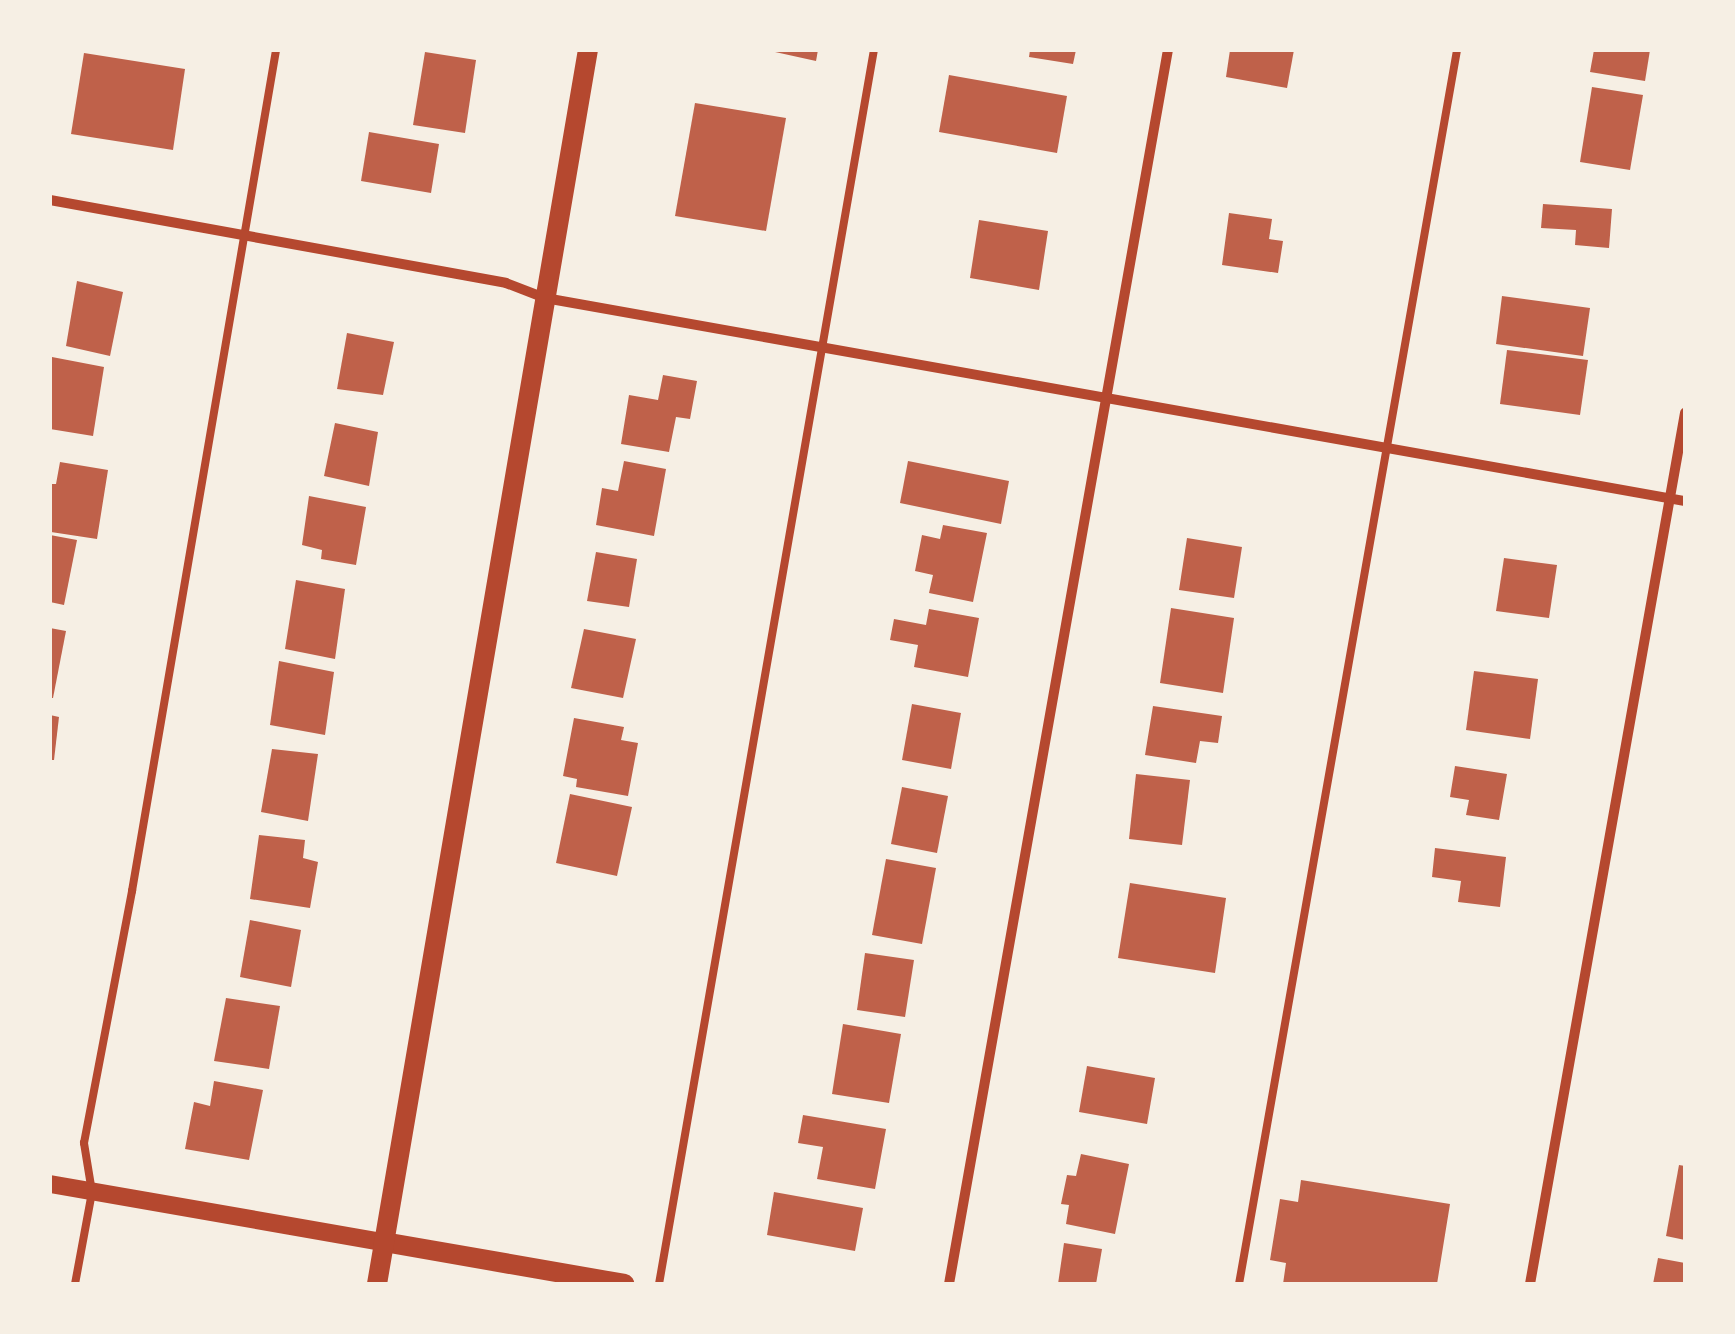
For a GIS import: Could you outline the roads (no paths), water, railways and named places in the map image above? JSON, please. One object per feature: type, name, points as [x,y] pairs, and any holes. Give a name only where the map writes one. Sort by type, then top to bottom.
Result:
[{"type":"main road","points":[[377,1284],[588,50]]},
{"type":"main road","points":[[384,1242],[624,1284]]},
{"type":"street","points":[[950,1284],[1168,50]]},
{"type":"street","points":[[50,200],[506,282],[544,298],[1685,502]]},
{"type":"street","points":[[1530,1284],[1685,413]]},
{"type":"street","points":[[50,1184],[384,1242]]},
{"type":"lane","points":[[75,1284],[92,1192],[84,1143],[136,872],[276,50]]},
{"type":"lane","points":[[659,1284],[874,50]]},
{"type":"lane","points":[[1239,1284],[1457,50]]}]
